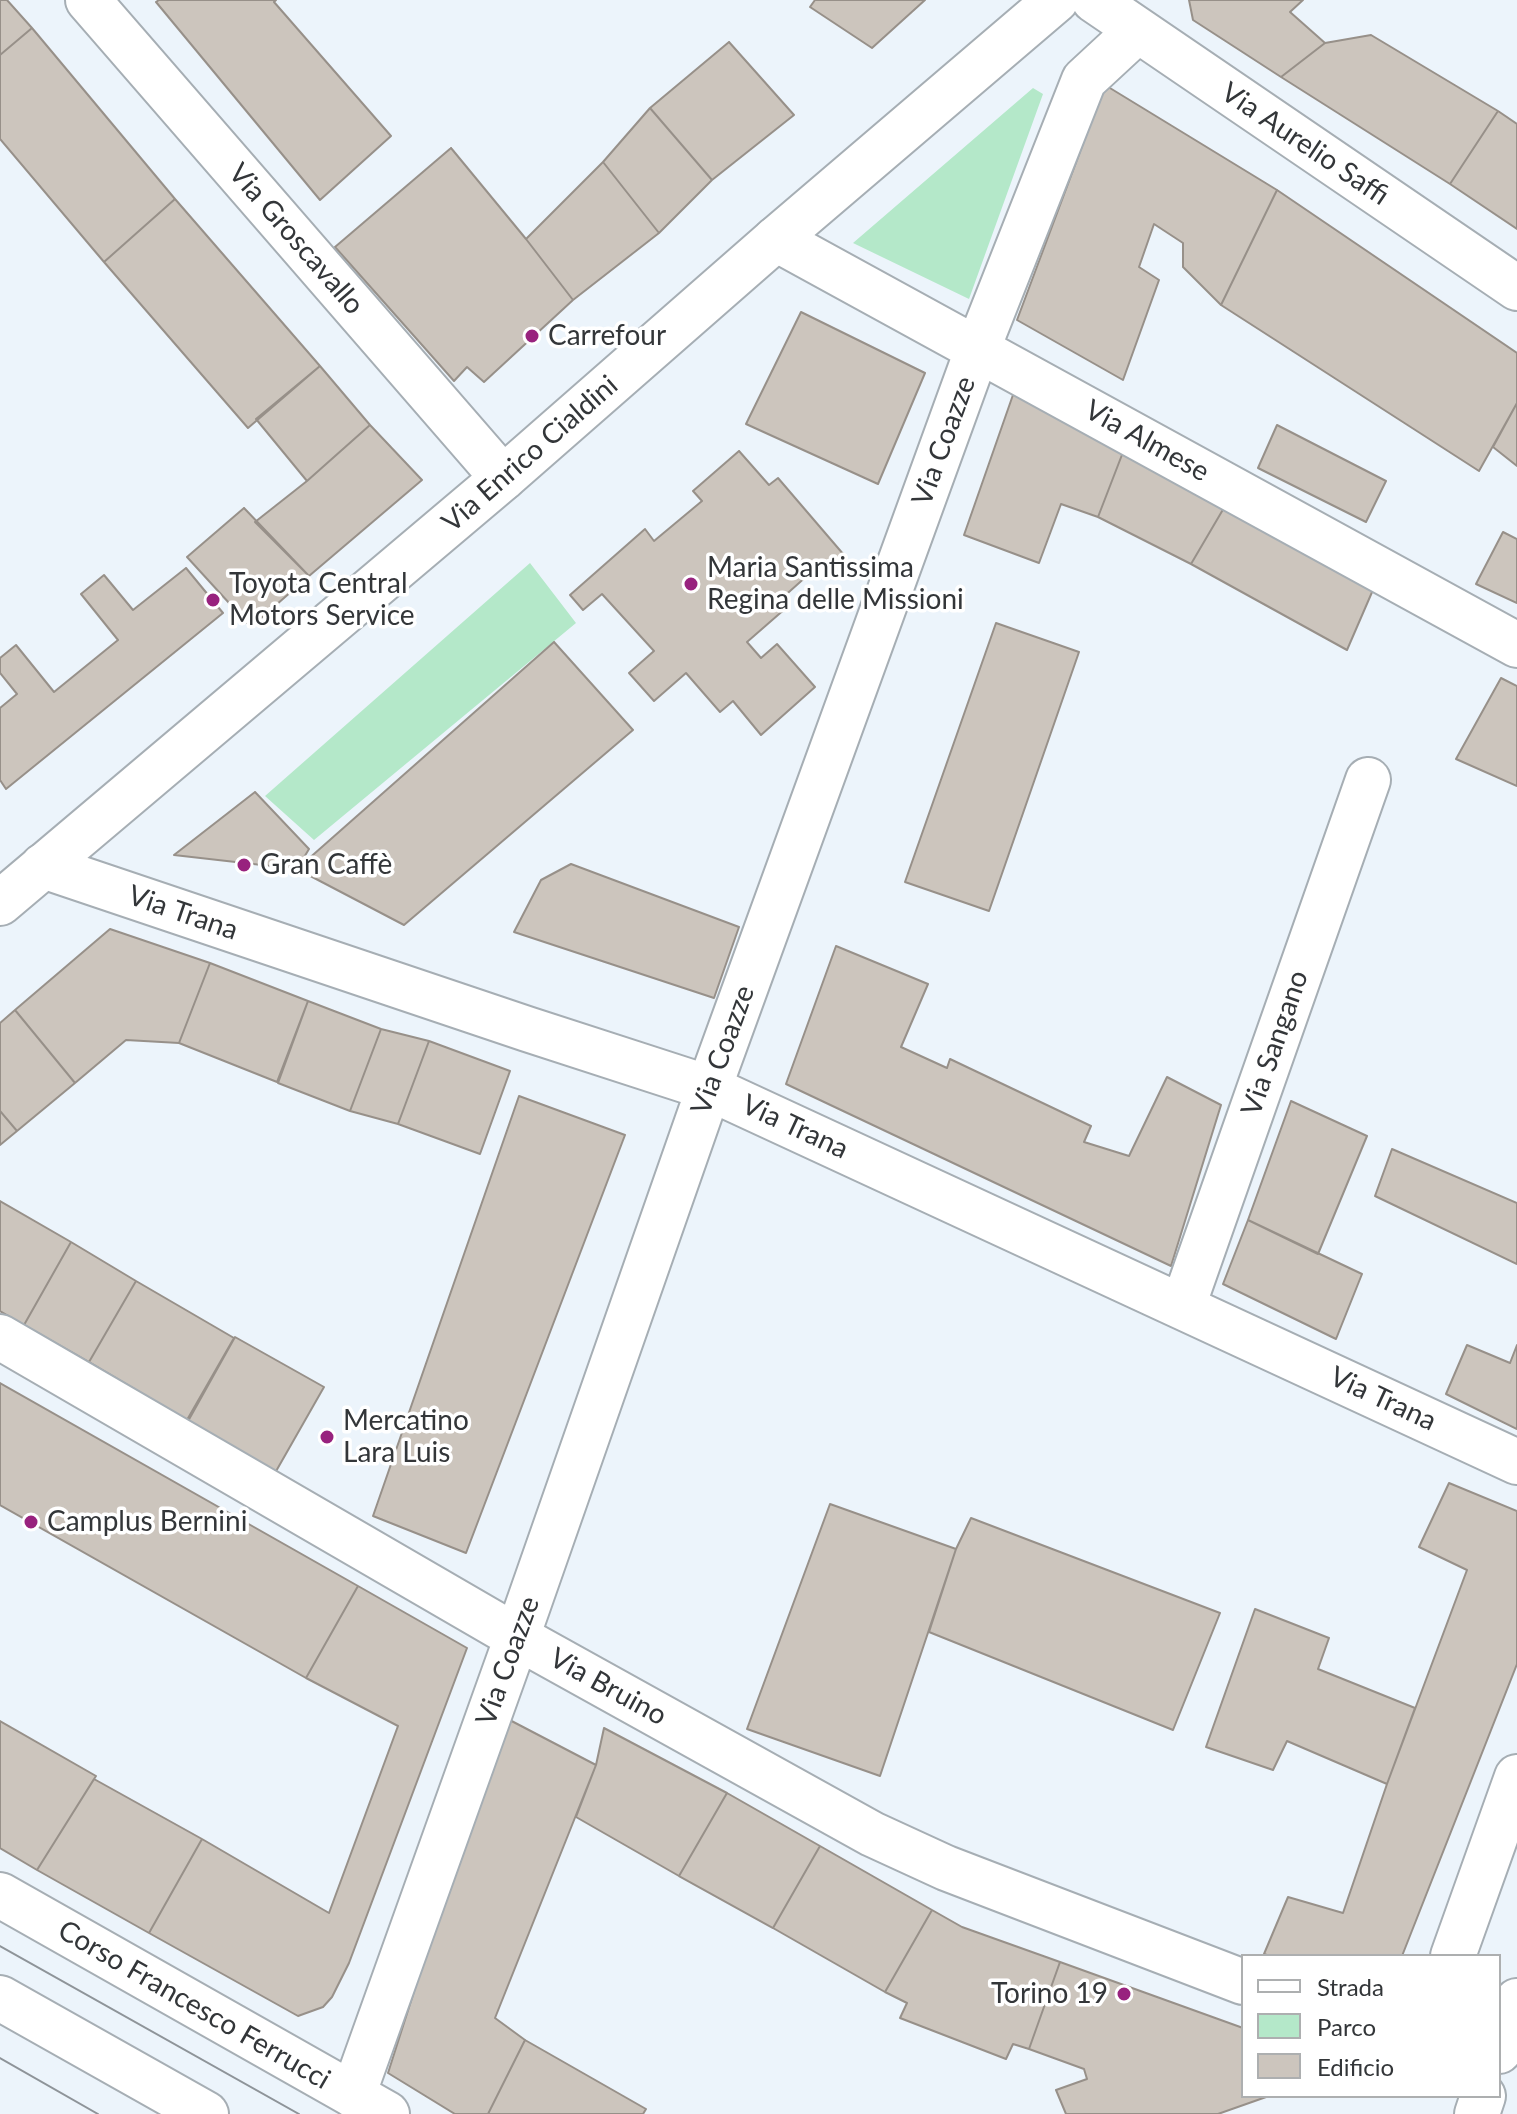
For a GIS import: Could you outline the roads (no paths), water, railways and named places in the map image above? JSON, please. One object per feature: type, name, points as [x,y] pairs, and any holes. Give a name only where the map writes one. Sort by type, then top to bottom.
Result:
[{"type":"street","name":"Via Enrico Cialdini","points":[[0,903],[503,478],[1056,0]]},
{"type":"street","name":"Via Aurelio Saffi","points":[[1094,0],[1517,288]]},
{"type":"street","name":"Via Groscavallo","points":[[103,5],[503,478]]},
{"type":"street","name":"Via Coazze","points":[[370,2104],[517,1637],[709,1088],[978,348],[1084,80],[1138,30]]},
{"type":"street","name":"Via Almese","points":[[776,239],[1517,645]]},
{"type":"street","name":"Via Sangano","points":[[1183,1306],[1368,780]]},
{"type":"street","name":"Via Trana","points":[[43,866],[709,1088],[1517,1462]]},
{"type":"street","name":"Via Bruino","points":[[0,1337],[517,1637],[872,1834],[946,1868],[1241,1981]]},
{"type":"street","points":[[1454,1954],[1517,1777]]},
{"type":"street","name":"Corso Francesco Ferrucci","points":[[0,1895],[370,2104]]},
{"type":"street","points":[[0,1998],[206,2114]]},
{"type":"street","points":[[1501,2045],[1517,2001]]},
{"type":"tram line","points":[[0,1946],[299,2114]]},
{"type":"tram line","points":[[0,2058],[98,2114]]},
{"type":"place","name":"Carrefour","points":[[532,336]]},
{"type":"place","name":"Maria Santissima Regina delle Missioni","points":[[691,584]]},
{"type":"place","name":"Toyota Central Motors Service","points":[[213,600]]},
{"type":"place","name":"Gran Caffè","points":[[244,865]]},
{"type":"place","name":"Mercatino Lara Luis","points":[[327,1437]]},
{"type":"place","name":"Camplus Bernini","points":[[31,1522]]},
{"type":"place","name":"Torino 19","points":[[1124,1994]]}]
